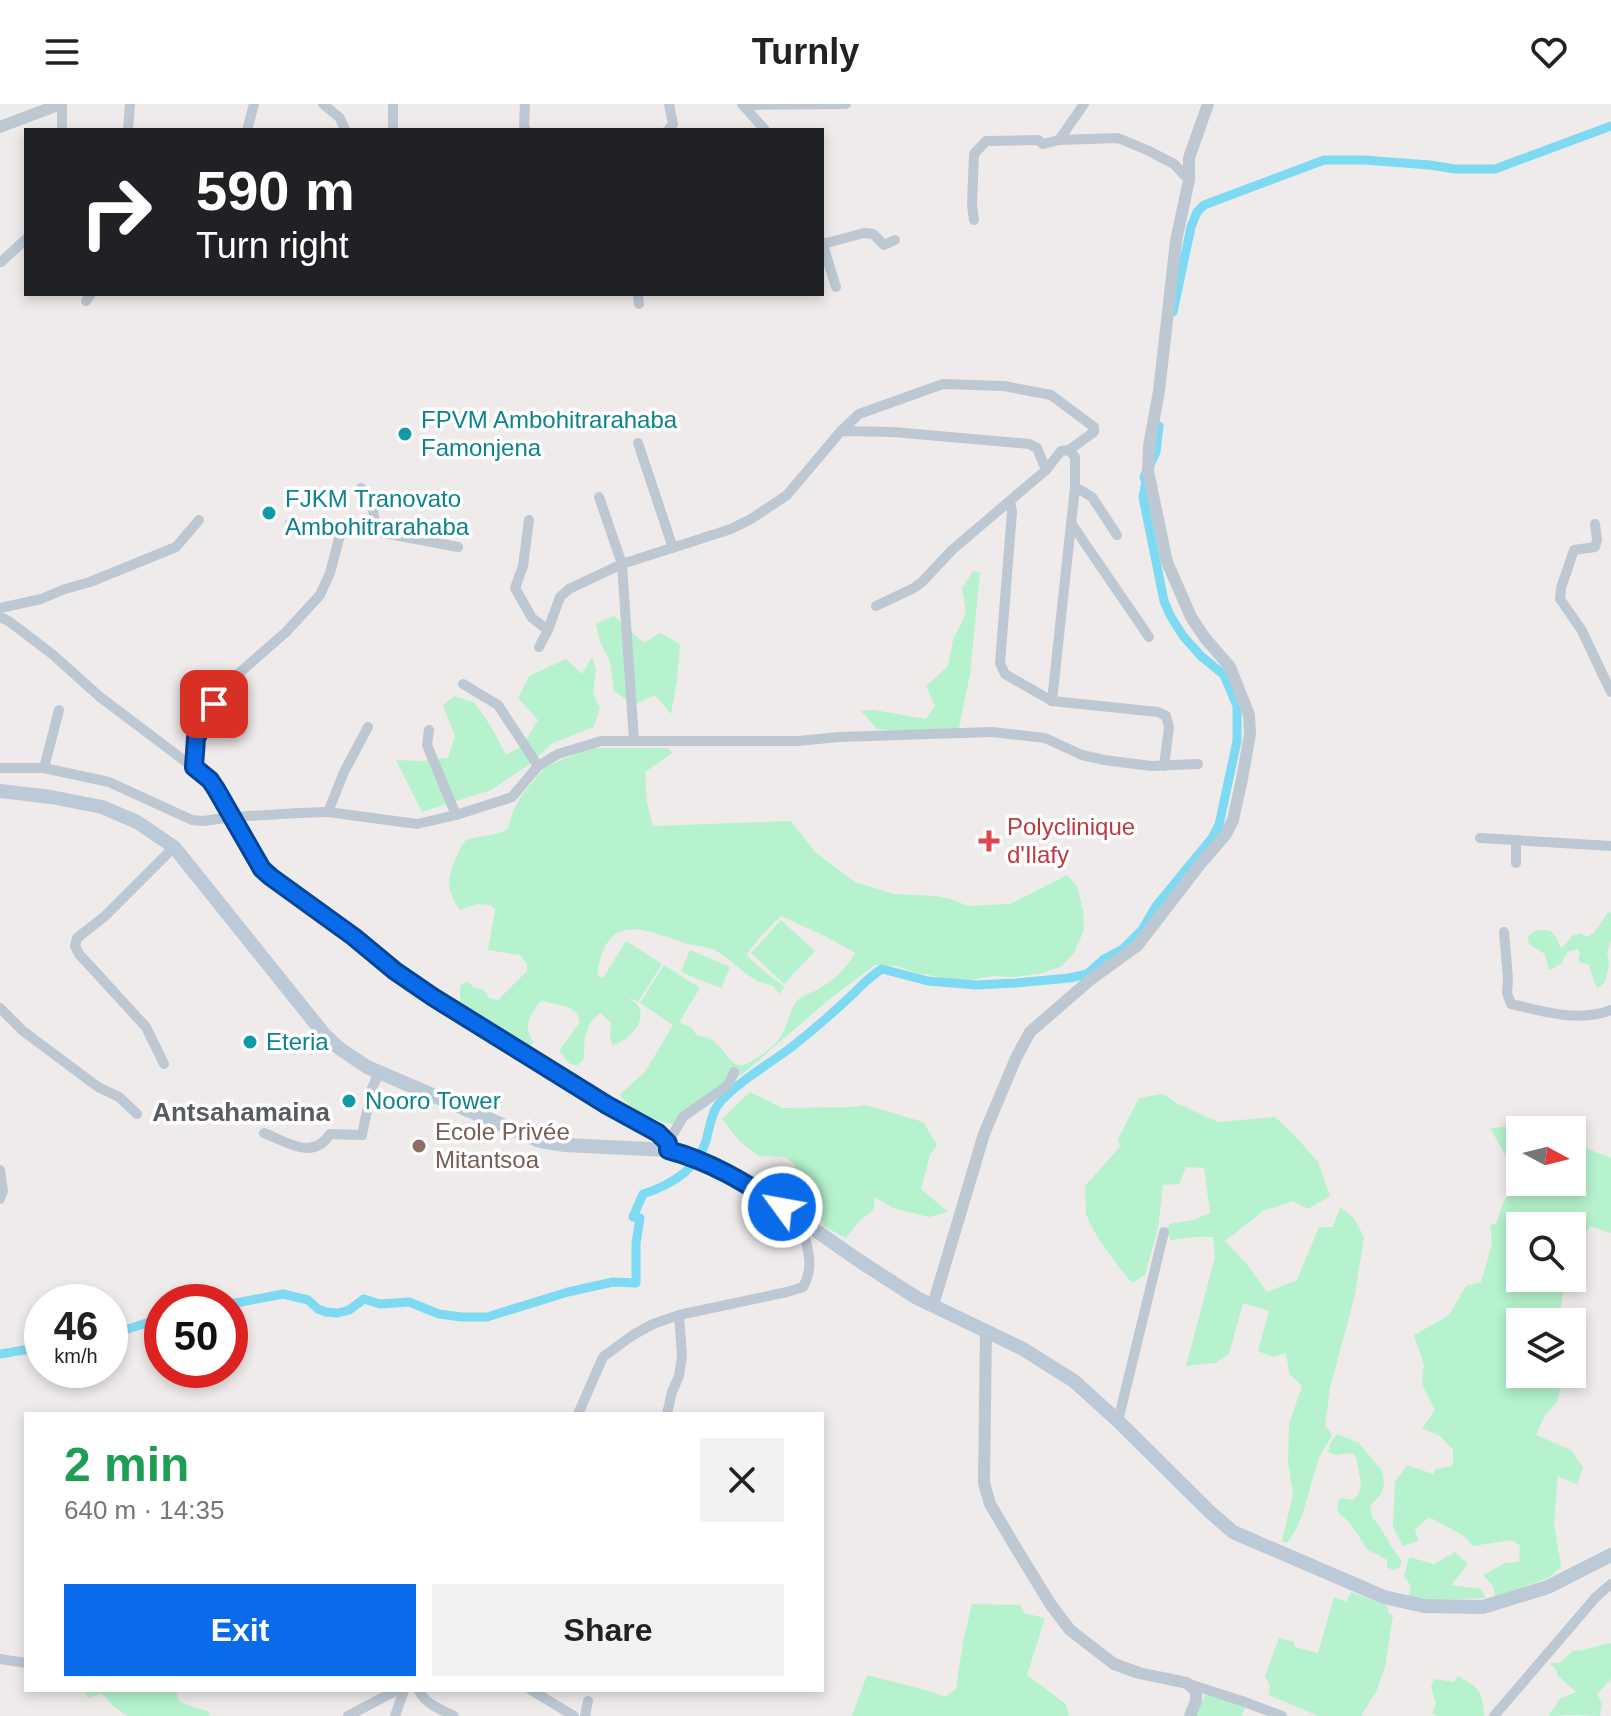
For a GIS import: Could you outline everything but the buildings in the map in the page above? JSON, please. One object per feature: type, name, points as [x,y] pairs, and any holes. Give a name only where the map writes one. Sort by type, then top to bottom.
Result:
[{"type":"main road","points":[[0,791],[102,807],[137,822],[174,847],[324,1034],[356,1060],[540,1141],[565,1145],[668,1147],[696,1158],[734,1176],[917,1298],[1023,1349],[1074,1381],[1233,1532],[1384,1597],[1424,1606],[1483,1607],[1548,1587],[1611,1555]]},
{"type":"street","points":[[128,128],[130,104]]},
{"type":"street","points":[[248,128],[254,104]]},
{"type":"street","points":[[323,104],[340,118],[344,128]]},
{"type":"street","points":[[393,104],[393,128]]},
{"type":"street","points":[[525,104],[525,128]]},
{"type":"street","points":[[669,104],[673,128]]},
{"type":"street","points":[[743,104],[846,104]]},
{"type":"street","points":[[743,104],[763,128]]},
{"type":"street","points":[[1059,140],[1084,104]]},
{"type":"street","points":[[933,1305],[980,1145],[1030,1032],[1090,980],[1137,946],[1226,834],[1233,820],[1250,734],[1249,715],[1230,667],[1191,617],[1167,562],[1148,471],[1176,241],[1189,180],[1189,158],[1208,104]]},
{"type":"street","points":[[0,127],[56,105],[62,128]]},
{"type":"street","points":[[974,220],[974,154],[986,141],[1038,140],[1043,144],[1059,140],[1118,138],[1174,164],[1189,180]]},
{"type":"street","points":[[824,243],[864,233],[873,234],[884,245],[895,240]]},
{"type":"street","points":[[1,262],[24,241]]},
{"type":"street","points":[[824,249],[836,287]]},
{"type":"street","points":[[539,647],[560,597],[569,589],[622,564],[731,529],[751,519],[787,495],[859,414],[943,384],[1004,386],[1051,395],[1094,427],[1094,432],[1069,450],[1061,451],[1046,470],[952,550],[922,582],[876,606]]},
{"type":"street","points":[[841,431],[893,432],[1029,444],[1037,448],[1046,470]]},
{"type":"street","points":[[638,443],[673,548]]},
{"type":"street","points":[[1052,701],[1075,487],[1075,457],[1069,450]]},
{"type":"street","points":[[1075,487],[1092,497],[1117,535]]},
{"type":"street","points":[[361,488],[372,507],[378,532]]},
{"type":"street","points":[[599,497],[622,564],[634,741]]},
{"type":"street","points":[[1010,502],[1012,512],[1000,663],[1005,674],[1052,701],[1158,712],[1166,716],[1169,727],[1164,766]]},
{"type":"street","points":[[0,608],[41,599],[176,547],[199,520]]},
{"type":"street","points":[[529,520],[523,566],[515,588],[532,618],[548,630]]},
{"type":"street","points":[[290,523],[341,531],[378,532],[458,547]]},
{"type":"street","points":[[1071,523],[1149,637]]},
{"type":"street","points":[[1595,524],[1595,547],[1574,550],[1560,599],[1581,629],[1611,692]]},
{"type":"street","points":[[194,767],[196,738],[209,711],[230,681],[286,632],[320,595],[341,531]]},
{"type":"street","points":[[0,617],[31,638],[100,697],[210,780],[262,869],[282,887],[433,997],[607,1105],[658,1133],[668,1147],[683,1117],[728,1085],[734,1072]]},
{"type":"street","points":[[463,684],[498,705],[538,766]]},
{"type":"street","points":[[44,768],[59,710]]},
{"type":"street","points":[[328,812],[344,772],[368,727]]},
{"type":"street","points":[[429,730],[427,745],[456,815]]},
{"type":"street","points":[[0,768],[44,768],[109,782],[192,820],[328,812],[417,824],[512,797],[538,766],[558,754],[601,741],[798,741],[992,732],[1045,738],[1082,755],[1104,760],[1151,766],[1198,764]]},
{"type":"street","points":[[1480,838],[1611,846]]},
{"type":"street","points":[[1516,840],[1516,863]]},
{"type":"street","points":[[164,1064],[146,1027],[75,946],[77,938],[105,916],[174,847]]},
{"type":"street","points":[[1504,932],[1507,993],[1511,1004],[1568,1015],[1594,1015],[1611,1010]]},
{"type":"street","points":[[0,1008],[23,1031],[98,1087],[119,1097],[137,1114]]},
{"type":"street","points":[[264,1133],[306,1148],[323,1144],[330,1134],[360,1137],[379,1072]]},
{"type":"street","points":[[0,1170],[3,1191],[0,1199]]},
{"type":"street","points":[[579,1412],[603,1357],[653,1324],[679,1315],[803,1287],[810,1270],[807,1243],[799,1218]]},
{"type":"street","points":[[1118,1421],[1164,1232]]},
{"type":"street","points":[[667,1412],[681,1366],[679,1315]]},
{"type":"street","points":[[986,1330],[984,1483],[990,1504],[1047,1599],[1070,1630],[1114,1664],[1139,1673],[1187,1683],[1282,1716]]},
{"type":"street","points":[[1494,1716],[1596,1597],[1611,1584]]},
{"type":"street","points":[[0,1659],[24,1663]]},
{"type":"street","points":[[1187,1683],[1196,1691],[1190,1716]]},
{"type":"street","points":[[348,1716],[393,1692]]},
{"type":"street","points":[[395,1716],[403,1692]]},
{"type":"street","points":[[420,1692],[428,1702],[454,1716]]},
{"type":"street","points":[[534,1692],[574,1716]]},
{"type":"street","points":[[585,1716],[588,1701]]},
{"type":"green space","points":[[973,571],[980,573],[970,674],[958,733],[877,729],[861,711],[874,710],[926,719],[935,706],[926,686],[948,666],[953,640],[966,613],[962,588]]},
{"type":"green space","points":[[614,616],[644,643],[660,633],[680,644],[671,714],[655,695],[634,705],[614,691],[610,662],[600,642],[596,624]]},
{"type":"green space","points":[[592,657],[596,670],[593,693],[600,708],[594,727],[553,743],[527,766],[491,790],[422,812],[396,760],[448,758],[455,736],[443,705],[455,696],[475,703],[506,755],[522,746],[538,720],[518,698],[529,676],[566,659],[582,674]]},
{"type":"green space","points":[[590,748],[668,748],[672,753],[645,772],[647,803],[653,826],[791,821],[815,852],[855,882],[894,894],[935,896],[968,906],[1010,904],[1067,875],[1077,886],[1084,930],[1074,953],[1062,966],[1043,973],[964,981],[916,973],[897,966],[875,965],[675,1125],[660,1121],[638,1110],[619,1095],[645,1072],[673,1025],[640,1003],[664,965],[700,988],[679,1022],[692,1028],[697,1036],[713,1041],[731,1061],[741,1065],[772,1046],[781,1036],[799,999],[833,979],[855,953],[781,916],[746,955],[785,987],[779,994],[774,986],[751,977],[715,950],[640,930],[617,933],[608,941],[597,976],[603,978],[626,941],[662,964],[638,1002],[628,997],[640,1012],[634,1031],[612,1045],[611,1023],[601,1013],[588,1027],[584,1059],[578,1065],[570,1064],[559,1051],[580,1022],[577,1013],[569,1007],[542,1001],[538,1005],[529,1020],[528,1032],[534,1042],[529,1047],[460,1008],[460,986],[467,981],[475,988],[484,990],[489,998],[498,1000],[527,971],[527,964],[520,955],[488,950],[495,910],[491,905],[477,904],[460,910],[454,901],[450,878],[462,845],[466,840],[508,829],[522,795],[545,767]]},
{"type":"green space","points":[[1609,911],[1609,964],[1605,982],[1598,988],[1589,965],[1578,961],[1578,949],[1567,952],[1561,964],[1549,970],[1545,954],[1530,945],[1527,938],[1538,930],[1551,931],[1563,947],[1572,936],[1580,933],[1587,937],[1594,933]]},
{"type":"green space","points":[[781,920],[815,951],[784,984],[751,953]]},
{"type":"green space","points":[[690,950],[730,967],[721,988],[681,972]]},
{"type":"green space","points":[[750,1092],[783,1108],[866,1105],[923,1122],[937,1145],[930,1155],[921,1189],[948,1212],[929,1217],[893,1208],[875,1197],[873,1211],[859,1221],[846,1238],[823,1226],[823,1220],[778,1196],[796,1166],[787,1157],[759,1156],[739,1141],[722,1119]]},
{"type":"green space","points":[[1163,1094],[1218,1122],[1275,1117],[1318,1162],[1330,1196],[1308,1209],[1293,1201],[1263,1211],[1225,1241],[1267,1292],[1297,1280],[1319,1227],[1333,1227],[1340,1207],[1354,1218],[1364,1237],[1355,1295],[1330,1388],[1325,1425],[1332,1435],[1318,1460],[1298,1525],[1287,1543],[1282,1541],[1293,1494],[1288,1463],[1289,1424],[1302,1386],[1289,1373],[1286,1353],[1273,1357],[1258,1351],[1269,1311],[1243,1303],[1229,1354],[1215,1363],[1186,1366],[1215,1257],[1213,1237],[1171,1240],[1166,1229],[1169,1224],[1210,1213],[1204,1168],[1186,1167],[1179,1184],[1163,1185],[1158,1228],[1145,1275],[1132,1283],[1099,1240],[1086,1213],[1085,1186],[1120,1147],[1118,1139],[1139,1098]]},
{"type":"green space","points":[[1506,1127],[1506,1156],[1490,1128]]},
{"type":"green space","points":[[1586,1148],[1611,1158],[1611,1233],[1590,1226],[1586,1232],[1586,1212],[1506,1212],[1506,1292],[1563,1292],[1561,1308],[1506,1308],[1506,1388],[1560,1388],[1557,1402],[1545,1415],[1536,1435],[1571,1450],[1583,1467],[1577,1484],[1558,1476],[1554,1523],[1561,1567],[1548,1578],[1495,1597],[1493,1586],[1483,1575],[1505,1563],[1519,1562],[1520,1545],[1511,1540],[1473,1546],[1464,1536],[1429,1517],[1415,1529],[1418,1541],[1403,1546],[1393,1527],[1395,1482],[1407,1465],[1433,1474],[1435,1469],[1453,1466],[1453,1450],[1440,1436],[1422,1428],[1435,1410],[1422,1384],[1424,1365],[1414,1335],[1448,1316],[1466,1286],[1481,1282],[1492,1244],[1490,1225],[1496,1224],[1507,1196],[1586,1196]]},
{"type":"green space","points":[[1337,1434],[1359,1443],[1382,1471],[1384,1485],[1381,1494],[1370,1506],[1372,1517],[1402,1561],[1399,1568],[1393,1570],[1387,1567],[1387,1560],[1368,1550],[1350,1523],[1338,1512],[1337,1503],[1341,1498],[1353,1500],[1361,1484],[1356,1456],[1352,1453],[1336,1455],[1328,1452]]},
{"type":"green space","points":[[1455,1552],[1468,1564],[1451,1585],[1481,1589],[1486,1598],[1408,1599],[1411,1586],[1404,1576],[1409,1557],[1434,1564]]},
{"type":"green space","points":[[1351,1592],[1387,1606],[1389,1614],[1393,1615],[1385,1667],[1377,1690],[1361,1716],[1318,1716],[1269,1695],[1270,1686],[1265,1677],[1279,1638],[1294,1642],[1295,1647],[1318,1653],[1334,1597],[1346,1602]]},
{"type":"green space","points":[[972,1604],[1020,1605],[1024,1613],[1045,1618],[1027,1675],[1066,1704],[1069,1716],[852,1716],[867,1675],[945,1697],[956,1689]]},
{"type":"green space","points":[[1611,1643],[1611,1679],[1597,1694],[1602,1704],[1600,1716],[1548,1716],[1560,1699],[1576,1692],[1557,1675],[1550,1663],[1559,1663],[1573,1651]]},
{"type":"green space","points":[[1458,1676],[1478,1691],[1484,1716],[1432,1714],[1436,1703],[1431,1687],[1434,1679],[1454,1682]]},
{"type":"green space","points":[[85,1692],[176,1692],[178,1699],[185,1704],[210,1712],[208,1716],[128,1716],[114,1707],[102,1693],[89,1698]]},
{"type":"green space","points":[[1205,1695],[1246,1705],[1242,1716],[1196,1716]]},
{"type":"waterway","points":[[1173,312],[1191,227],[1197,212],[1204,205],[1324,160],[1495,169],[1611,126]]},
{"type":"waterway","points":[[248,1301],[283,1294],[308,1300],[326,1312],[338,1313],[349,1310],[364,1299],[380,1304],[409,1302],[439,1314],[487,1317],[568,1292],[613,1282],[636,1283],[636,1243],[640,1218],[633,1217],[643,1194],[673,1181],[696,1160],[706,1141],[715,1110],[729,1093],[806,1036],[882,969],[928,981],[976,985],[1016,983],[1087,974],[1104,959],[1123,949],[1142,930],[1156,906],[1212,838],[1219,825],[1237,741],[1237,706],[1224,675],[1183,636],[1164,601],[1143,497],[1144,477],[1156,452],[1159,426]]},
{"type":"waterway","points":[[128,1329],[144,1324]]},
{"type":"waterway","points":[[0,1354],[24,1350]]},
{"type":"place","name":"FPVM Ambohitrarahaba Famonjena","points":[[405,434]]},
{"type":"place","name":"FJKM Tranovato Ambohitrarahaba","points":[[269,513]]},
{"type":"place","name":"Polyclinique d'Ilafy","points":[[989,841]]},
{"type":"place","name":"Eteria","points":[[250,1042]]},
{"type":"place","name":"Nooro Tower","points":[[349,1101]]},
{"type":"place","name":"Ecole Privée Mitantsoa","points":[[419,1146]]},
{"type":"district","name":"Antsahamaina","points":[[241,1112]]},
{"type":"route","points":[[214,704],[196,738],[194,767],[216,789],[262,869],[282,887],[433,997],[607,1105],[658,1133],[668,1143],[668,1150],[691,1156],[734,1176],[782,1207]]}]
